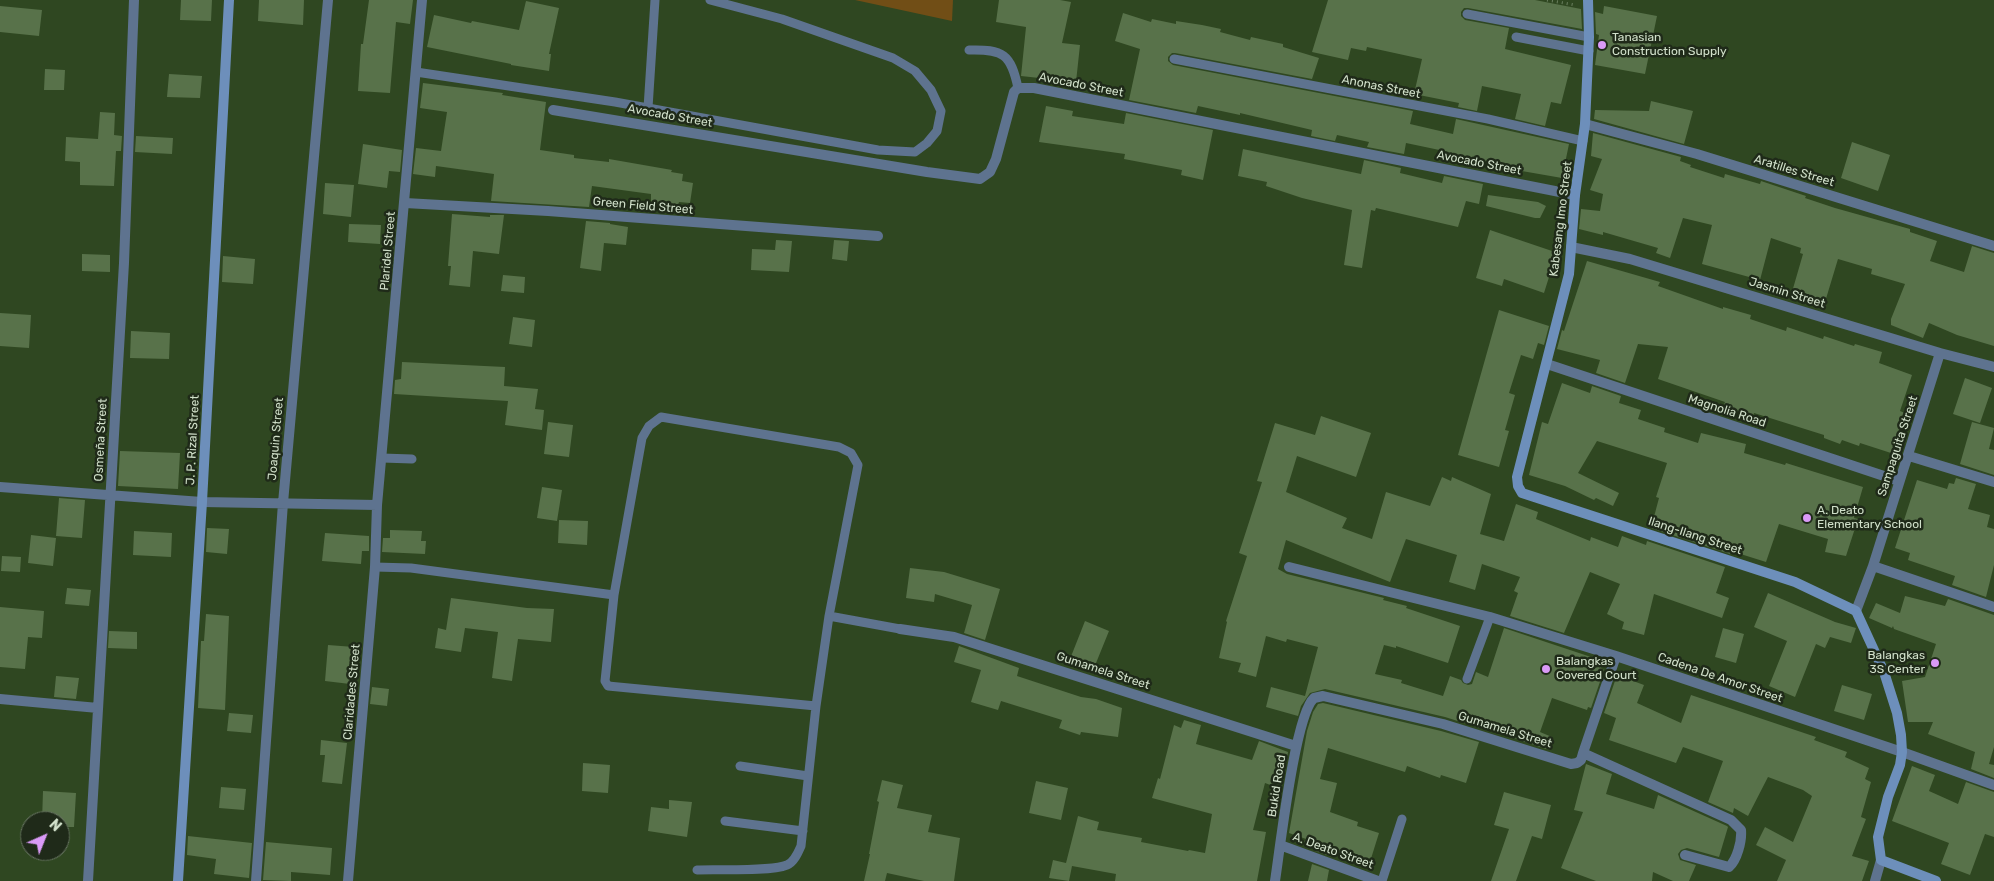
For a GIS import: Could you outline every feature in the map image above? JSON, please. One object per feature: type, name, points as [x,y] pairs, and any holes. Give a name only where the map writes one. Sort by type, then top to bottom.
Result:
[{"type":"main road","name":"J. P. Rizal Street","points":[[178,881],[202,502],[229,0]]},
{"type":"main road","name":"Kabesang Imo Street","points":[[1522,493],[1518,486],[1517,476],[1547,364],[1568,274],[1585,124],[1589,51],[1588,4]]},
{"type":"main road","name":"Ilang-Ilang Street","points":[[1522,493],[1795,582],[1856,612]]},
{"type":"main road","points":[[1856,612],[1884,672],[1897,713],[1902,752],[1900,765],[1888,797],[1878,836],[1881,860],[1936,881]]},
{"type":"street","name":"Osmeña Street","points":[[88,881],[124,263],[134,0]]},
{"type":"street","name":"Joaquin Street","points":[[256,881],[283,503],[328,0]]},
{"type":"street","name":"Plaridel Street","points":[[377,505],[422,0]]},
{"type":"street","name":"Avocado Street","points":[[553,110],[927,172],[980,179],[990,172],[996,159],[1014,92],[1018,88],[1034,88],[1576,195]]},
{"type":"street","name":"Aratilles Street","points":[[1585,124],[1707,157],[1994,246]]},
{"type":"street","name":"Green Field Street","points":[[405,203],[548,211],[878,236]]},
{"type":"street","name":"Jasmin Street","points":[[1571,247],[1630,259],[1940,353],[1994,367]]},
{"type":"street","name":"Sampaguita Street","points":[[1856,612],[1874,566],[1940,353]]},
{"type":"street","name":"Magnolia Road","points":[[1547,364],[1899,481]]},
{"type":"street","points":[[1909,456],[1994,482]]},
{"type":"street","points":[[0,487],[202,502],[377,505]]},
{"type":"street","name":"Claridades Street","points":[[348,881],[375,567],[377,505]]},
{"type":"street","points":[[1874,566],[1994,607]]},
{"type":"street","name":"Cadena De Amor Street","points":[[1289,567],[1490,617],[1616,656],[1902,752],[1994,785]]},
{"type":"street","name":"Gumamela Street","points":[[900,629],[954,637],[1296,746]]},
{"type":"street","points":[[1616,656],[1583,753],[1731,820],[1741,830],[1733,864],[1729,867],[1685,855]]},
{"type":"street","name":"Gumamela Street","points":[[1314,698],[1323,696],[1443,724],[1571,764],[1579,762],[1583,753]]},
{"type":"street","name":"Bukid Road","points":[[1275,881],[1296,746],[1309,704],[1314,698]]},
{"type":"street","points":[[0,699],[98,708]]},
{"type":"street","name":"A. Deato Street","points":[[1280,845],[1378,881]]},
{"type":"street","points":[[1875,881],[1881,860]]},
{"type":"lane","points":[[648,108],[655,0]]},
{"type":"lane","points":[[416,72],[648,108],[878,150],[915,152],[927,144],[937,131],[941,110],[931,90],[915,71],[893,58],[782,19],[710,0]]},
{"type":"lane","points":[[1467,14],[1589,37]]},
{"type":"lane","points":[[1516,37],[1589,51]]},
{"type":"lane","points":[[969,50],[987,50],[1006,56],[1012,64],[1018,88]]},
{"type":"lane","name":"Anonas Street","points":[[1174,58],[1488,119],[1583,140]]},
{"type":"lane","points":[[697,870],[771,868],[788,865],[799,852],[816,706],[829,616],[858,465],[851,453],[839,447],[661,418],[649,426],[642,438],[614,595],[605,680],[608,686],[816,706]]},
{"type":"lane","points":[[382,458],[412,459]]},
{"type":"lane","points":[[375,567],[411,568],[614,595]]},
{"type":"lane","points":[[829,616],[900,629]]},
{"type":"lane","points":[[1467,679],[1490,617]]},
{"type":"lane","points":[[740,766],[808,776]]},
{"type":"lane","points":[[1382,881],[1402,819]]},
{"type":"lane","points":[[725,821],[802,831]]},
{"type":"path","points":[[1547,0],[1588,4]]},
{"type":"shaded area","points":[[855,0],[953,0],[952,21]]},
{"type":"building","points":[[181,0],[212,0],[211,21],[180,20]]},
{"type":"building","points":[[259,0],[304,0],[303,25],[258,21]]},
{"type":"building","points":[[369,0],[413,0],[410,24],[396,22],[390,93],[358,91],[361,44],[363,44]]},
{"type":"building","points":[[999,0],[1060,0],[1071,2],[1062,43],[1080,45],[1076,82],[1021,76],[1026,27],[996,22]]},
{"type":"building","points":[[1328,0],[1535,0],[1581,9],[1582,29],[1468,8],[1464,8],[1461,12],[1461,16],[1465,20],[1509,28],[1505,49],[1571,65],[1561,104],[1551,102],[1545,126],[1515,119],[1521,94],[1482,86],[1477,111],[1458,107],[1459,103],[1414,94],[1422,59],[1367,47],[1366,51],[1351,48],[1348,60],[1312,52]]},
{"type":"building","points":[[526,1],[559,8],[549,54],[551,54],[549,71],[427,47],[434,15],[519,30]]},
{"type":"building","points":[[0,6],[42,10],[39,36],[0,32]]},
{"type":"building","points":[[1604,6],[1657,16],[1645,74],[1595,65],[1599,35],[1596,34],[1595,12],[1603,14]]},
{"type":"building","points":[[1123,13],[1151,22],[1152,19],[1176,24],[1176,21],[1221,29],[1220,32],[1250,40],[1251,37],[1283,44],[1283,47],[1319,58],[1312,79],[1175,53],[1168,57],[1168,61],[1173,65],[1413,111],[1410,124],[1453,134],[1456,119],[1569,144],[1562,178],[1447,158],[1449,152],[1406,143],[1404,154],[1367,147],[1369,142],[1337,135],[1335,141],[1311,136],[1312,130],[1240,113],[1240,115],[1198,106],[1196,113],[1129,100],[1140,49],[1115,41]]},
{"type":"building","points":[[45,69],[65,70],[64,90],[44,90]]},
{"type":"building","points":[[169,74],[202,76],[200,98],[167,97]]},
{"type":"building","points":[[423,83],[503,93],[502,95],[546,102],[540,150],[574,155],[574,158],[609,162],[609,159],[672,170],[671,172],[683,174],[682,181],[693,183],[690,203],[679,202],[678,206],[651,203],[651,194],[592,186],[589,207],[491,201],[494,174],[436,166],[435,177],[413,174],[416,148],[441,151],[447,112],[420,108]]},
{"type":"building","points":[[1651,101],[1693,111],[1684,144],[1594,119],[1595,110],[1649,111]]},
{"type":"building","points":[[1046,106],[1073,111],[1072,116],[1124,124],[1126,113],[1213,130],[1203,180],[1181,175],[1182,170],[1124,159],[1125,154],[1039,142]]},
{"type":"building","points":[[100,112],[115,113],[114,135],[122,136],[121,151],[116,151],[114,186],[80,185],[80,162],[65,161],[66,137],[98,139]]},
{"type":"building","points":[[1593,133],[1681,157],[1680,161],[1691,165],[1690,167],[1724,178],[1725,174],[1760,184],[1761,181],[1835,208],[1910,229],[1910,232],[1937,241],[1930,261],[1964,272],[1972,246],[1994,253],[1994,346],[1957,335],[1929,323],[1923,338],[1891,325],[1891,319],[1905,284],[1871,274],[1872,269],[1838,259],[1825,302],[1792,292],[1803,254],[1800,253],[1801,248],[1771,238],[1760,280],[1702,264],[1712,225],[1683,218],[1670,258],[1656,253],[1658,248],[1603,232],[1603,235],[1579,229],[1581,209],[1600,211],[1603,194],[1590,190],[1602,159],[1591,156]]},
{"type":"building","points":[[136,136],[173,138],[172,154],[135,152]]},
{"type":"building","points":[[1852,142],[1890,155],[1878,191],[1841,178]]},
{"type":"building","points":[[363,144],[402,150],[400,172],[389,171],[387,188],[358,184]]},
{"type":"building","points":[[1243,149],[1361,174],[1364,160],[1401,168],[1400,173],[1442,183],[1444,176],[1483,184],[1479,204],[1466,201],[1458,227],[1376,208],[1375,211],[1371,210],[1362,268],[1344,265],[1352,210],[1302,198],[1266,186],[1267,182],[1238,176]]},
{"type":"building","points":[[325,183],[354,185],[351,217],[323,214]]},
{"type":"building","points":[[1488,195],[1538,202],[1546,206],[1540,218],[1535,218],[1486,206]]},
{"type":"building","points":[[452,214],[490,217],[490,215],[504,215],[499,254],[473,251],[470,287],[449,285],[451,266],[448,266]]},
{"type":"building","points":[[586,221],[628,227],[626,245],[604,243],[601,271],[580,268]]},
{"type":"building","points":[[349,224],[381,225],[380,244],[348,242]]},
{"type":"building","points":[[1490,230],[1555,252],[1555,258],[1544,293],[1504,279],[1502,286],[1476,278]]},
{"type":"building","points":[[776,240],[792,241],[789,272],[751,270],[752,249],[775,250]]},
{"type":"building","points":[[834,240],[849,241],[847,261],[832,259]]},
{"type":"building","points":[[82,254],[110,255],[110,272],[82,271]]},
{"type":"building","points":[[223,256],[255,259],[253,284],[222,282]]},
{"type":"building","points":[[1587,261],[1660,282],[1658,286],[1723,309],[1723,307],[1751,315],[1750,319],[1786,331],[1787,327],[1823,339],[1824,336],[1854,346],[1855,344],[1882,352],[1879,363],[1912,375],[1900,411],[1905,413],[1891,453],[1860,443],[1859,446],[1842,440],[1840,444],[1824,438],[1824,435],[1754,413],[1753,417],[1723,407],[1725,402],[1658,379],[1668,347],[1638,344],[1625,383],[1596,373],[1600,360],[1557,349]]},
{"type":"building","points":[[503,275],[525,277],[524,293],[501,291]]},
{"type":"building","points":[[1499,310],[1549,326],[1544,345],[1538,343],[1533,359],[1521,355],[1509,393],[1515,395],[1505,430],[1509,431],[1499,467],[1458,455]]},
{"type":"building","points":[[0,313],[31,315],[29,348],[0,346]]},
{"type":"building","points":[[513,317],[535,320],[532,347],[509,344]]},
{"type":"building","points":[[131,331],[170,333],[169,359],[130,358]]},
{"type":"building","points":[[402,362],[505,367],[504,386],[538,389],[535,409],[544,410],[542,430],[505,425],[508,401],[394,394],[395,380],[401,379]]},
{"type":"building","points":[[1965,378],[1992,388],[1980,423],[1953,414]]},
{"type":"building","points":[[1562,383],[1590,393],[1592,386],[1621,396],[1619,403],[1641,410],[1638,419],[1665,428],[1664,432],[1698,443],[1701,433],[1746,444],[1744,453],[1785,465],[1786,463],[1863,487],[1854,518],[1858,519],[1846,556],[1825,552],[1828,539],[1779,524],[1766,562],[1731,551],[1730,554],[1651,528],[1659,498],[1656,497],[1667,463],[1597,441],[1578,473],[1619,493],[1613,506],[1596,498],[1594,500],[1565,486],[1529,475],[1542,422],[1548,424]]},
{"type":"building","points":[[1321,416],[1371,433],[1356,477],[1297,456],[1286,492],[1347,518],[1342,528],[1372,539],[1386,492],[1430,506],[1442,477],[1451,481],[1452,477],[1491,494],[1480,534],[1504,541],[1516,504],[1538,512],[1536,519],[1590,541],[1591,537],[1618,547],[1622,536],[1646,545],[1647,541],[1725,567],[1716,593],[1729,598],[1722,618],[1654,594],[1644,635],[1622,629],[1624,622],[1607,614],[1620,584],[1590,572],[1564,633],[1510,616],[1518,593],[1514,591],[1520,577],[1482,564],[1475,590],[1449,582],[1457,555],[1406,539],[1390,582],[1286,540],[1278,569],[1287,574],[1384,598],[1383,600],[1407,606],[1406,608],[1460,626],[1448,663],[1396,646],[1396,648],[1384,645],[1375,674],[1402,680],[1401,683],[1443,696],[1450,676],[1468,685],[1472,684],[1476,672],[1488,677],[1504,628],[1603,661],[1601,668],[1604,670],[1591,708],[1588,707],[1587,710],[1552,698],[1540,732],[1552,737],[1546,749],[1514,738],[1516,735],[1485,723],[1483,729],[1445,717],[1325,689],[1310,693],[1301,706],[1298,716],[1266,707],[1271,687],[1305,696],[1318,647],[1287,639],[1286,642],[1266,636],[1256,677],[1238,672],[1241,663],[1219,658],[1226,621],[1247,556],[1239,553],[1262,482],[1257,481],[1275,423],[1315,435]]},
{"type":"building","points":[[548,422],[573,425],[569,457],[544,454]]},
{"type":"building","points":[[1972,422],[1994,428],[1989,449],[1994,450],[1994,475],[1960,464]]},
{"type":"building","points":[[120,451],[180,453],[178,489],[118,486]]},
{"type":"building","points":[[1956,478],[1976,484],[1968,509],[1990,515],[1987,527],[1994,529],[1994,565],[1986,597],[1952,585],[1955,576],[1908,560],[1910,553],[1895,548],[1917,480],[1947,489],[1949,483],[1954,484]]},
{"type":"building","points":[[542,487],[562,490],[557,521],[537,518]]},
{"type":"building","points":[[59,498],[85,500],[82,538],[56,536]]},
{"type":"building","points":[[559,520],[588,521],[587,545],[558,543]]},
{"type":"building","points":[[207,528],[229,529],[227,554],[206,552]]},
{"type":"building","points":[[390,530],[422,531],[421,541],[426,541],[425,554],[382,552],[383,538],[390,538]]},
{"type":"building","points":[[134,531],[172,533],[171,557],[133,555]]},
{"type":"building","points":[[325,533],[369,536],[369,551],[362,551],[361,564],[322,561]]},
{"type":"building","points":[[31,535],[56,538],[53,566],[28,563]]},
{"type":"building","points":[[2,556],[21,557],[20,572],[1,571]]},
{"type":"building","points":[[910,568],[944,572],[1000,589],[985,640],[964,633],[972,605],[935,594],[934,602],[906,598]]},
{"type":"building","points":[[67,588],[91,590],[89,606],[65,604]]},
{"type":"building","points":[[1768,593],[1835,622],[1856,628],[1851,643],[1830,637],[1825,648],[1816,644],[1795,697],[1769,686],[1787,641],[1754,627]]},
{"type":"building","points":[[1905,596],[1945,606],[1948,599],[1994,615],[1994,747],[1989,764],[1994,765],[1994,778],[1971,769],[1975,752],[1928,734],[1933,722],[1908,722],[1902,681],[1925,677],[1936,644],[1869,618],[1876,603],[1900,613]]},
{"type":"building","points":[[451,598],[527,608],[554,609],[551,642],[518,639],[512,681],[492,678],[498,632],[465,628],[461,652],[435,648],[438,628],[446,630]]},
{"type":"building","points":[[0,607],[44,611],[42,638],[28,637],[25,669],[0,667]]},
{"type":"building","points":[[206,614],[229,616],[225,710],[198,708],[201,641],[204,641]]},
{"type":"building","points":[[1085,621],[1109,631],[1094,668],[1070,659]]},
{"type":"building","points":[[1723,628],[1744,634],[1736,663],[1715,657]]},
{"type":"building","points":[[109,631],[137,632],[137,649],[108,648]]},
{"type":"building","points":[[328,645],[354,647],[350,684],[325,681]]},
{"type":"building","points":[[959,646],[1019,668],[1017,676],[1122,708],[1118,737],[1081,732],[1080,735],[1059,728],[1062,720],[1001,701],[998,710],[971,702],[981,670],[954,662]]},
{"type":"building","points":[[1617,675],[1644,685],[1637,703],[1681,723],[1691,695],[1816,737],[1814,740],[1847,752],[1845,757],[1869,768],[1865,779],[1871,782],[1861,817],[1866,819],[1852,856],[1869,861],[1862,881],[1777,881],[1786,860],[1756,845],[1765,827],[1793,842],[1812,796],[1803,790],[1768,777],[1748,816],[1734,808],[1733,813],[1708,802],[1723,761],[1683,747],[1676,763],[1609,740],[1616,718],[1604,713]]},
{"type":"building","points":[[56,676],[79,678],[76,699],[54,697]]},
{"type":"building","points":[[1842,685],[1872,694],[1864,720],[1834,711]]},
{"type":"building","points":[[372,687],[389,689],[387,706],[370,704]]},
{"type":"building","points":[[1323,703],[1479,742],[1466,783],[1441,775],[1440,778],[1407,766],[1405,772],[1328,748],[1320,779],[1337,783],[1330,812],[1358,822],[1357,826],[1379,833],[1369,865],[1333,854],[1333,857],[1315,851],[1316,847],[1304,842],[1306,839],[1289,833],[1307,731],[1313,712],[1318,704]]},
{"type":"building","points":[[229,713],[253,715],[251,733],[227,731]]},
{"type":"building","points":[[1184,720],[1201,725],[1196,744],[1252,760],[1259,741],[1288,752],[1281,789],[1265,783],[1253,830],[1266,832],[1257,881],[1115,881],[1116,874],[1072,866],[1069,881],[1049,878],[1053,860],[1066,863],[1078,816],[1099,822],[1097,830],[1142,838],[1141,842],[1205,853],[1212,814],[1152,798],[1158,778],[1160,779],[1174,725],[1181,728]]},
{"type":"building","points":[[321,740],[347,743],[342,784],[322,782],[325,755],[320,755]]},
{"type":"building","points":[[583,763],[610,765],[608,793],[582,791]]},
{"type":"building","points":[[1586,764],[1612,774],[1606,794],[1654,809],[1658,795],[1727,826],[1719,857],[1687,848],[1681,850],[1678,854],[1680,860],[1696,865],[1689,881],[1673,881],[1653,872],[1652,881],[1596,881],[1561,868],[1583,812],[1574,810]]},
{"type":"building","points":[[1912,766],[1935,775],[1929,791],[1958,804],[1966,782],[1994,792],[1994,837],[1985,834],[1970,875],[1941,864],[1949,843],[1892,821]]},
{"type":"building","points":[[882,780],[903,785],[897,808],[932,815],[928,832],[960,838],[954,881],[924,881],[887,873],[885,881],[864,881]]},
{"type":"building","points":[[1036,781],[1068,788],[1061,820],[1029,813]]},
{"type":"building","points":[[221,787],[246,789],[244,810],[219,808]]},
{"type":"building","points":[[43,791],[76,793],[74,827],[70,827],[70,811],[42,811]]},
{"type":"building","points":[[1504,792],[1551,805],[1542,839],[1532,836],[1516,881],[1491,881],[1509,829],[1494,825]]},
{"type":"building","points":[[669,800],[692,802],[687,837],[648,831],[651,807],[669,809]]},
{"type":"building","points":[[188,836],[252,843],[249,878],[214,874],[216,859],[187,855]]},
{"type":"building","points":[[266,842],[332,848],[330,875],[291,872],[291,881],[263,880]]},
{"type":"building","points":[[1312,864],[1329,870],[1327,881],[1308,881]]},
{"type":"place","name":"Tanasian Construction Supply","points":[[1602,45]]},
{"type":"place","name":"A. Deato Elementary School","points":[[1807,518]]},
{"type":"place","name":"Balangkas 3S Center","points":[[1935,663]]},
{"type":"place","name":"Balangkas Covered Court","points":[[1546,669]]}]
